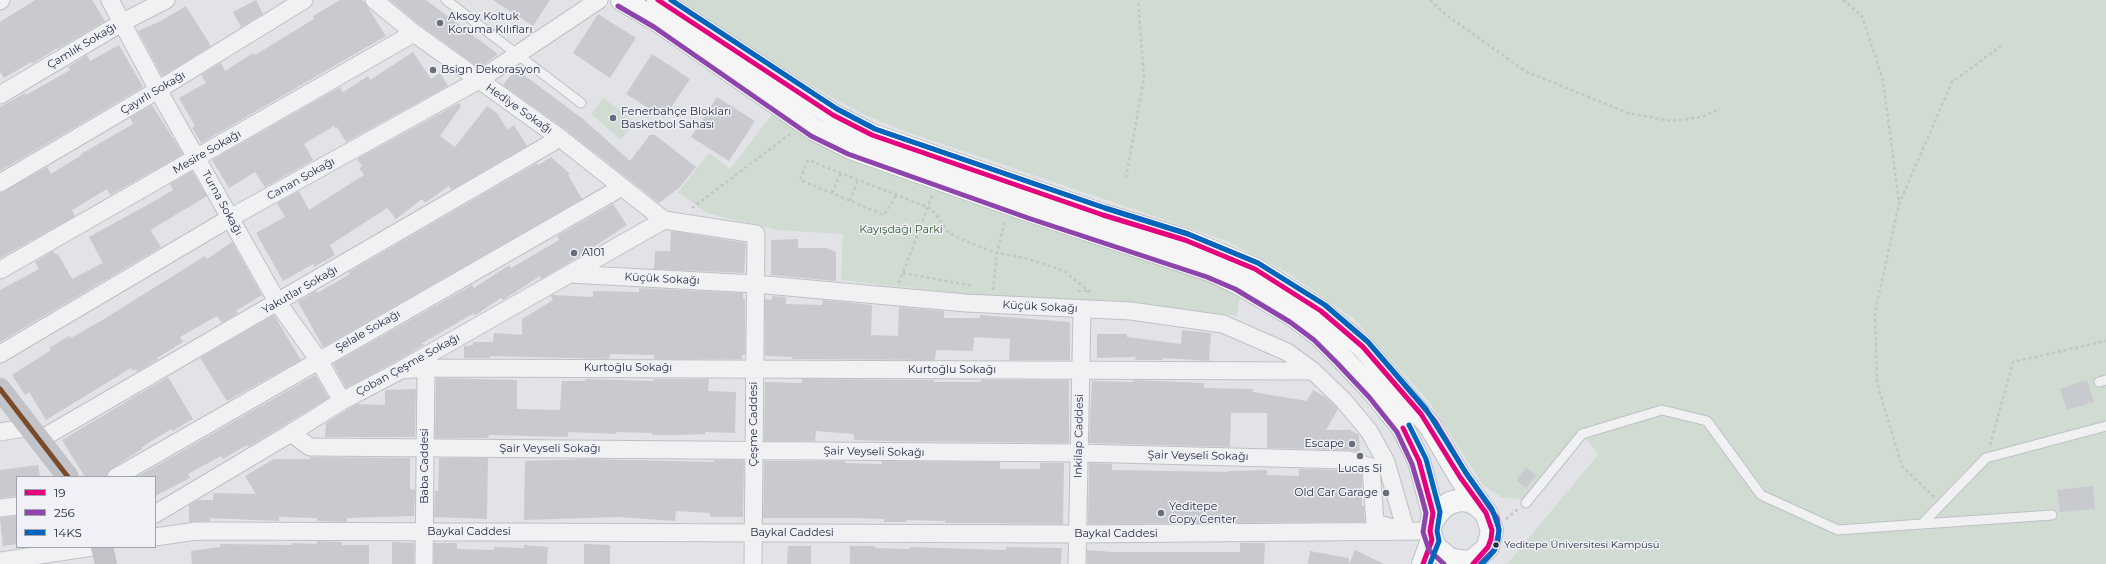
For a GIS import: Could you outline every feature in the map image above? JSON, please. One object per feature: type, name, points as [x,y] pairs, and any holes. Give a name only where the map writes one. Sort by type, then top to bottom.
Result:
[{"type":"main road","points":[[622,0],[664,26],[815,130],[851,148],[1008,204],[1210,270],[1238,283],[1294,316],[1319,335],[1342,358],[1374,392],[1403,428],[1419,460],[1429,496],[1432,531],[1442,554],[1457,562],[1474,560],[1477,559],[1491,539],[1489,522],[1430,426],[1363,347],[1321,311],[1255,268],[1185,240],[1103,215],[872,135],[833,115],[658,0]]},
{"type":"main road","points":[[1423,564],[1432,531],[1442,508],[1450,502],[1460,500],[1477,505],[1489,522]]},
{"type":"street","name":"Turna Sokağı","points":[[110,0],[158,90],[278,303],[318,359],[342,401]]},
{"type":"street","name":"Çamlık Sokağı","points":[[0,96],[123,22],[166,0]]},
{"type":"street","name":"Çayırlı Sokağı","points":[[0,183],[158,90],[304,0]]},
{"type":"street","name":"Hediye Sokağı","points":[[374,0],[414,33],[560,138],[622,186],[670,220]]},
{"type":"street","name":"Canan Sokağı","points":[[0,354],[230,218],[479,80],[599,0]]},
{"type":"street","name":"Mesire Sokağı","points":[[0,270],[414,33]]},
{"type":"street","name":"Yakutlar Sokağı","points":[[35,434],[278,303],[560,138]]},
{"type":"street","name":"Şelale Sokağı","points":[[118,476],[318,359],[622,186]]},
{"type":"street","name":"Çoban Çeşme Sokağı","points":[[156,513],[342,401],[401,370],[569,274],[670,220]]},
{"type":"street","points":[[670,220],[756,234],[755,284]]},
{"type":"street","name":"Küçük Sokağı","points":[[569,274],[755,284],[894,296],[990,294],[1082,309],[1108,310],[1223,324],[1287,352],[1313,372]]},
{"type":"street","name":"Çeşme Caddesi","points":[[753,564],[755,284]]},
{"type":"street","name":"Inkilap Caddesi","points":[[1077,564],[1082,309]]},
{"type":"street","name":"Kurtoğlu Sokağı","points":[[401,370],[426,368],[1313,372]]},
{"type":"street","name":"Baba Caddesi","points":[[424,564],[426,368]]},
{"type":"street","points":[[1313,372],[1343,400],[1368,432],[1386,462],[1406,531]]},
{"type":"street","points":[[0,389],[67,476]]},
{"type":"street","points":[[0,432],[35,434]]},
{"type":"street","name":"Şair Veyseli Sokağı","points":[[291,433],[310,447],[1079,453],[1348,460],[1370,467],[1374,523],[1406,531]]},
{"type":"street","points":[[0,508],[16,506]]},
{"type":"street","name":"Baykal Caddesi","points":[[156,537],[196,531],[1077,534],[1432,531]]},
{"type":"street","points":[[0,561],[85,548]]},
{"type":"street","points":[[102,548],[106,564]]},
{"type":"lane","points":[[446,0],[581,103]]},
{"type":"lane","points":[[1526,503],[1582,434],[1662,410],[1707,420],[1761,495],[1838,530],[2052,515]]},
{"type":"lane","points":[[1922,524],[1986,458],[2106,426]]},
{"type":"path","points":[[1126,178],[1144,78],[1138,0]]},
{"type":"path","points":[[1430,0],[1445,14],[1525,71],[1628,113],[1671,121],[1702,117],[1720,109]]},
{"type":"path","points":[[1843,0],[1862,16],[1883,80],[1899,204]]},
{"type":"path","points":[[1942,504],[1902,466],[1877,383],[1875,312],[1899,204],[1952,82],[2001,46]]},
{"type":"path","points":[[670,220],[805,123]]},
{"type":"path","points":[[896,196],[884,215],[800,180],[808,160],[932,209],[949,233],[997,253],[1029,259],[1064,271],[1090,291],[1108,310]]},
{"type":"path","points":[[832,193],[841,174]]},
{"type":"path","points":[[894,296],[938,179]]},
{"type":"path","points":[[850,201],[858,180]]},
{"type":"path","points":[[1001,290],[990,294],[1008,204]]},
{"type":"path","points":[[903,273],[978,287]]},
{"type":"path","points":[[1075,291],[1090,291]]},
{"type":"path","points":[[1986,458],[2013,362],[2106,341]]},
{"type":"path","points":[[1489,522],[1526,503]]},
{"type":"green space","points":[[681,0],[2106,0],[2106,564],[1507,564],[1598,455],[1591,444],[1579,433],[1526,500],[1501,497],[1483,485],[1430,403],[1353,318],[1288,273],[1227,241],[907,132],[867,116],[831,97],[770,60]]},
{"type":"green space","name":"Fenerbahçe Blokları Basketbol Sahası","points":[[603,98],[635,122],[621,140],[591,114]]},
{"type":"green space","name":"Kayışdağı Parki","points":[[774,112],[1190,271],[1240,296],[1237,316],[1119,301],[992,297],[841,280],[843,234],[777,230],[707,213],[678,192],[709,153],[730,169]]},
{"type":"building","points":[[35,0],[92,0],[105,21],[32,64],[31,62],[4,78],[0,72],[0,22]]},
{"type":"building","points":[[256,0],[263,14],[241,27],[233,12]]},
{"type":"building","points":[[340,0],[363,0],[386,36],[201,143],[192,128],[195,126],[179,98],[206,83],[201,75],[221,63],[225,71],[253,53],[255,55],[314,19],[313,16]]},
{"type":"building","points":[[390,0],[426,0],[498,54],[479,68],[420,25]]},
{"type":"building","points":[[493,0],[550,0],[533,26]]},
{"type":"building","points":[[186,6],[211,46],[162,76],[138,31],[161,21]]},
{"type":"building","points":[[598,14],[636,38],[610,78],[573,53]]},
{"type":"building","points":[[119,45],[143,87],[0,171],[0,107],[25,93],[26,95],[70,70],[68,67],[87,55],[90,61]]},
{"type":"building","points":[[413,52],[431,79],[440,73],[448,86],[346,142],[337,127],[335,128],[334,126],[304,144],[313,160],[265,187],[255,172],[229,188],[212,160],[340,87],[343,92],[368,76],[370,80]]},
{"type":"building","points":[[652,54],[690,79],[664,118],[626,94]]},
{"type":"building","points":[[516,69],[583,119],[630,161],[650,135],[655,135],[696,167],[679,188],[659,203],[566,130],[503,85]]},
{"type":"building","points":[[717,97],[755,121],[729,161],[691,137]]},
{"type":"building","points":[[459,103],[461,106],[440,136],[455,147],[487,106],[498,114],[507,130],[514,125],[527,146],[451,190],[449,186],[425,203],[422,199],[396,219],[387,208],[330,245],[335,255],[314,267],[313,264],[283,281],[256,233],[285,217],[277,203],[299,191],[309,210],[364,175],[359,168],[362,166],[357,159]]},
{"type":"building","points":[[152,105],[183,154],[110,195],[107,189],[72,210],[75,216],[0,258],[0,193],[47,167],[51,174],[82,155],[81,154],[133,124],[130,118]]},
{"type":"building","points":[[551,157],[570,174],[568,175],[582,199],[323,347],[298,302],[350,274],[349,272],[537,163],[538,165]]},
{"type":"building","points":[[192,171],[207,196],[152,229],[151,231],[161,247],[0,342],[0,290],[39,269],[35,262],[53,251],[56,255],[58,254],[72,279],[103,263],[89,237],[173,190],[170,184]]},
{"type":"building","points":[[613,204],[627,225],[541,279],[540,276],[503,300],[501,298],[474,316],[474,313],[421,344],[425,344],[409,354],[346,388],[333,364],[472,285],[474,288],[509,265],[511,268],[559,240],[557,236]]},
{"type":"building","points":[[671,231],[746,243],[744,273],[654,269],[655,251],[670,251]]},
{"type":"building","points":[[798,239],[798,248],[826,248],[836,252],[836,281],[771,275],[771,240]]},
{"type":"building","points":[[232,242],[262,295],[236,311],[238,313],[222,323],[217,316],[180,337],[183,342],[157,358],[158,359],[137,372],[136,369],[133,371],[131,368],[46,420],[29,392],[25,395],[12,375],[51,350],[49,348],[69,336],[71,338],[99,322],[205,256],[207,259]]},
{"type":"building","points":[[639,288],[743,293],[743,298],[745,299],[745,355],[742,355],[742,359],[654,359],[654,355],[610,354],[609,359],[490,356],[490,358],[464,358],[464,346],[473,345],[473,342],[493,342],[494,333],[522,335],[522,319],[553,300],[552,295],[593,297],[593,291],[639,292]]},
{"type":"building","points":[[772,296],[786,297],[786,304],[822,305],[823,300],[872,305],[871,335],[898,336],[899,307],[944,311],[944,318],[980,318],[980,315],[1070,322],[1070,360],[1009,360],[1010,339],[974,337],[973,351],[936,350],[935,360],[792,359],[793,357],[765,356],[765,299],[772,300]]},
{"type":"building","points":[[274,315],[301,360],[227,401],[200,358]]},
{"type":"building","points":[[1182,330],[1211,333],[1209,361],[1163,358],[1162,360],[1135,360],[1136,357],[1097,358],[1097,334],[1127,334],[1127,337],[1181,344]]},
{"type":"building","points":[[315,375],[329,398],[248,447],[247,445],[223,459],[221,456],[188,474],[190,478],[156,495],[156,476],[139,476]]},
{"type":"building","points":[[168,377],[193,419],[172,431],[171,429],[142,447],[142,449],[111,469],[107,476],[84,476],[62,440]]},
{"type":"building","points":[[436,378],[517,380],[517,409],[560,410],[562,381],[585,381],[585,379],[654,381],[654,379],[709,379],[708,391],[736,392],[735,433],[705,432],[705,434],[652,435],[652,433],[616,432],[616,434],[568,432],[568,437],[489,435],[488,438],[435,438]]},
{"type":"building","points":[[802,379],[934,380],[934,382],[981,382],[981,380],[1069,380],[1069,443],[854,440],[854,434],[816,431],[815,441],[764,441],[765,382],[802,383]]},
{"type":"building","points":[[1133,380],[1204,383],[1204,388],[1253,389],[1253,392],[1307,401],[1313,390],[1327,398],[1338,409],[1326,430],[1350,430],[1359,435],[1360,453],[1348,450],[1267,448],[1267,413],[1231,413],[1230,447],[1089,443],[1092,381],[1133,382]]},
{"type":"building","points":[[2087,380],[2094,402],[2067,410],[2060,389]]},
{"type":"building","points":[[416,389],[415,437],[325,437],[326,423],[357,404],[385,405],[385,390]]},
{"type":"building","points":[[310,457],[410,458],[410,489],[415,490],[414,516],[347,518],[347,522],[317,521],[317,518],[279,517],[279,521],[210,518],[210,521],[189,522],[189,505],[198,500],[213,500],[213,493],[256,494],[245,476],[274,459],[310,459]]},
{"type":"building","points":[[439,458],[488,458],[487,519],[434,517],[435,491],[438,491]]},
{"type":"building","points":[[588,459],[714,462],[714,460],[744,460],[743,517],[710,517],[710,513],[676,511],[675,521],[618,517],[524,520],[525,461]]},
{"type":"building","points":[[764,461],[845,461],[845,463],[882,464],[882,461],[1000,462],[1000,469],[1040,469],[1040,463],[1064,463],[1063,524],[945,523],[945,521],[906,520],[906,522],[884,522],[884,519],[851,518],[763,518]]},
{"type":"building","points":[[1089,463],[1112,464],[1112,470],[1228,472],[1267,470],[1267,475],[1299,476],[1299,469],[1346,470],[1362,475],[1362,506],[1364,506],[1365,522],[1088,524]]},
{"type":"building","points":[[38,465],[40,476],[16,476],[16,496],[0,498],[0,470]]},
{"type":"building","points":[[1526,467],[1536,475],[1526,488],[1516,480]]},
{"type":"building","points":[[2093,486],[2095,509],[2060,512],[2057,490]]},
{"type":"building","points":[[16,516],[16,544],[3,546],[0,518]]},
{"type":"building","points":[[317,541],[342,542],[342,545],[369,545],[369,564],[192,564],[191,551],[220,547],[220,544],[292,545],[292,543],[317,544]]},
{"type":"building","points":[[392,542],[414,543],[414,564],[392,564]]},
{"type":"building","points":[[434,543],[457,543],[457,549],[494,550],[494,547],[524,548],[524,545],[548,547],[547,564],[434,564]]},
{"type":"building","points":[[1240,543],[1265,543],[1264,564],[1087,564],[1087,550],[1112,552],[1240,552]]},
{"type":"building","points":[[584,544],[610,545],[610,564],[584,564]]},
{"type":"building","points":[[788,546],[811,546],[811,564],[787,564]]},
{"type":"building","points":[[850,546],[875,546],[875,548],[910,549],[910,547],[1006,550],[1006,547],[1062,548],[1061,564],[850,564]]},
{"type":"building","points":[[1355,550],[1384,564],[1349,564]]},
{"type":"building","points":[[1310,551],[1349,558],[1349,564],[1308,564]]},
{"type":"transit line","name":"19","points":[[658,0],[833,115],[872,135],[1103,215],[1185,240],[1255,269],[1321,311],[1363,347],[1421,414],[1460,477],[1486,513],[1492,530],[1491,539],[1488,547],[1473,564]]},
{"type":"transit line","name":"256","points":[[671,0],[837,109],[875,129],[1105,208],[1188,234],[1258,263],[1325,305],[1368,342],[1435,421],[1466,473],[1497,518],[1499,531],[1495,549],[1480,564]]},
{"type":"transit line","name":"14KS","points":[[671,0],[837,109],[875,129],[1105,208],[1188,234],[1258,263],[1325,305],[1368,342],[1426,409],[1466,473],[1492,509],[1499,529],[1498,540],[1494,551],[1482,564]]},
{"type":"transit line","name":"256","points":[[618,6],[654,27],[811,136],[848,154],[1028,218],[1207,277],[1235,289],[1290,322],[1314,340],[1337,363],[1369,397],[1397,432],[1412,464],[1422,498],[1426,513],[1423,532],[1429,550],[1444,564]]},
{"type":"transit line","points":[[0,389],[67,476]]},
{"type":"transit line","name":"14KS","points":[[1409,425],[1426,459],[1440,512],[1437,531],[1439,541],[1430,564]]},
{"type":"transit line","name":"19","points":[[1403,428],[1419,461],[1433,513],[1430,531],[1432,540],[1423,564]]},
{"type":"place","name":"Aksoy Koltuk Koruma Kılıfları","points":[[440,23]]},
{"type":"place","name":"Bsign Dekorasyon","points":[[433,70]]},
{"type":"place","name":"Fenerbahçe Blokları Basketbol Sahası","points":[[613,118]]},
{"type":"place","name":"A101","points":[[574,253]]},
{"type":"place","name":"Escape","points":[[1352,444]]},
{"type":"place","name":"Lucas Si","points":[[1360,456]]},
{"type":"place","name":"Old Car Garage","points":[[1386,493]]},
{"type":"place","name":"Yeditepe Copy Center","points":[[1161,513]]},
{"type":"place","name":"Yeditepe Üniversitesi Kampüsü","points":[[1496,545]]}]
